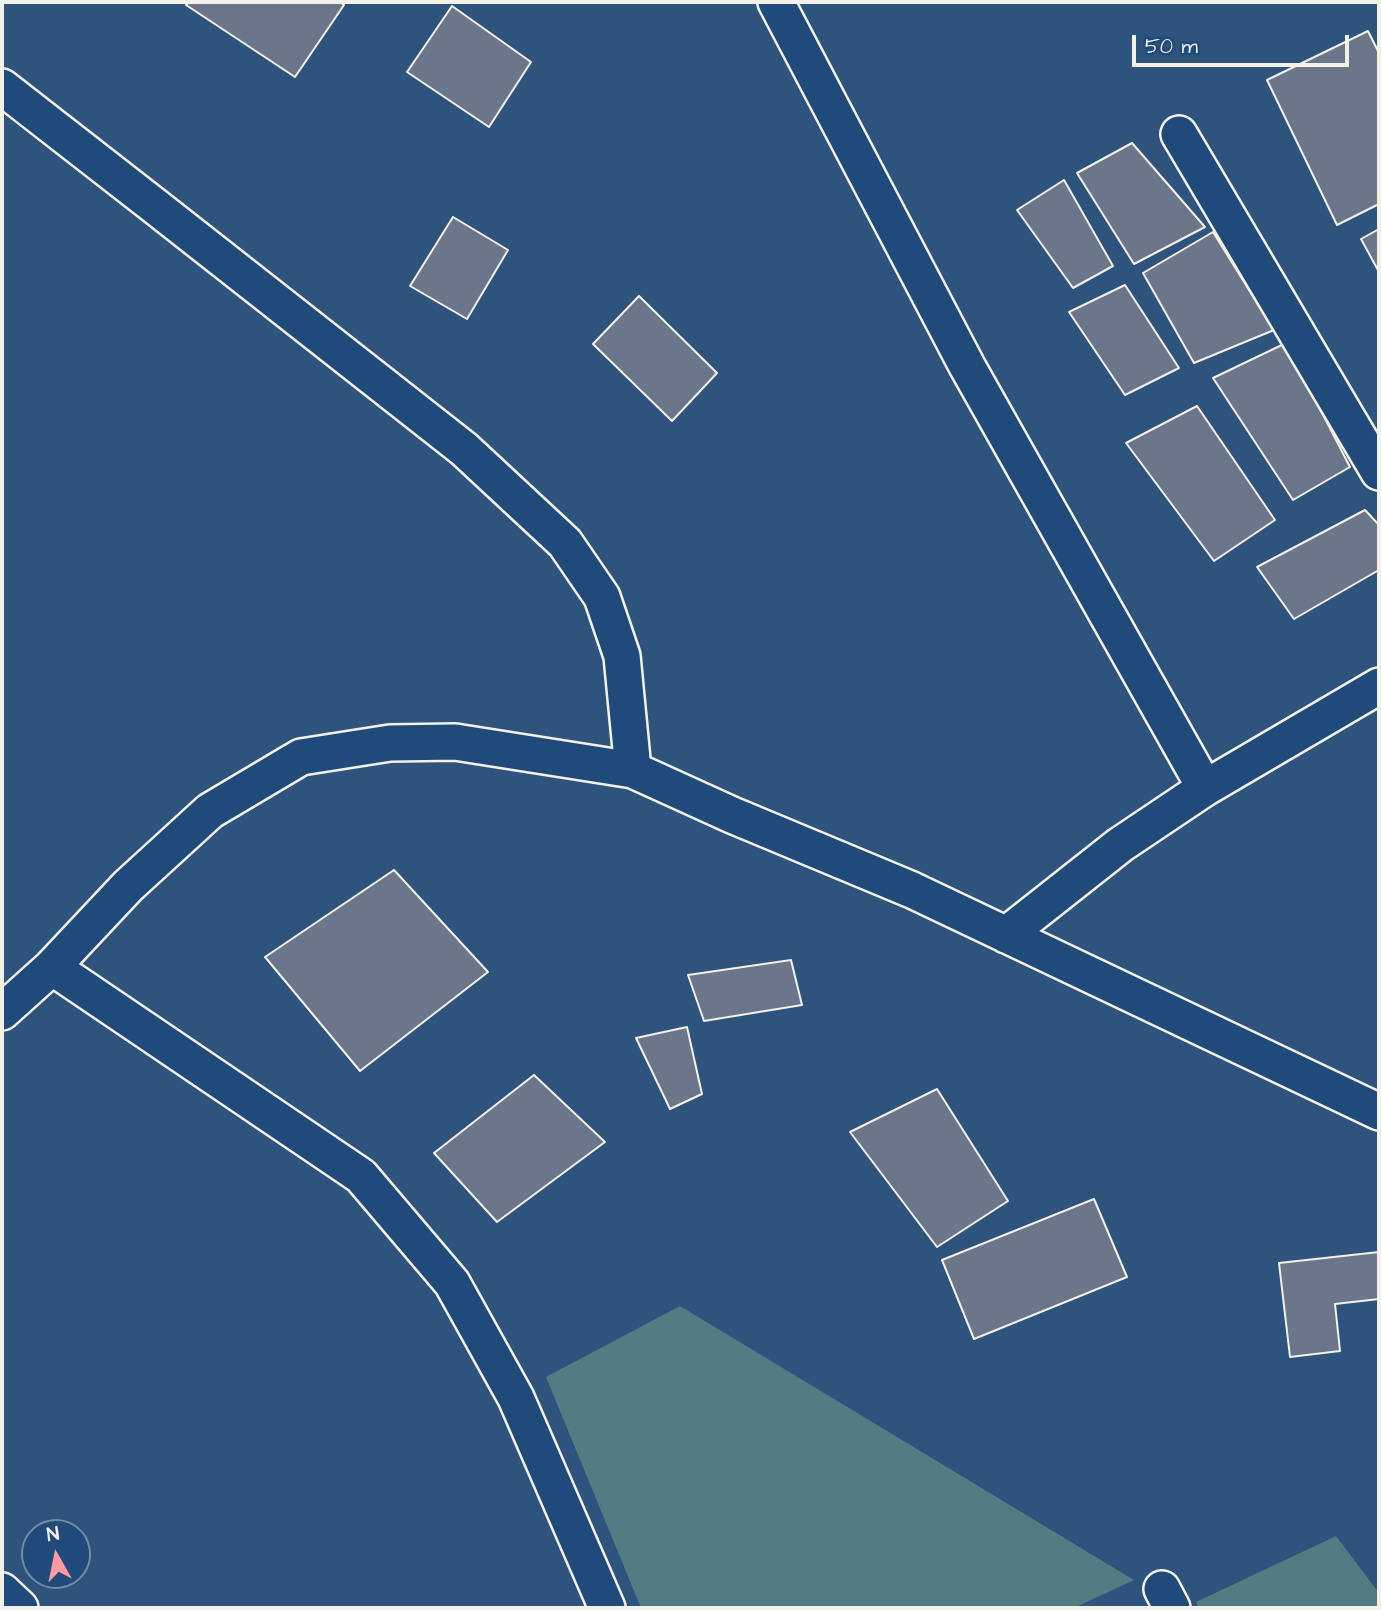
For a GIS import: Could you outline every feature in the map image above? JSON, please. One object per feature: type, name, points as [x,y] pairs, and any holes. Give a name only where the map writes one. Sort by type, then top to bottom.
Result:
[{"type":"street","points":[[776,2],[967,366],[1205,788]]},
{"type":"street","points":[[2,88],[464,449],[565,543],[602,597],[622,656],[633,770]]},
{"type":"street","points":[[1180,134],[1379,472]]},
{"type":"street","points":[[1006,935],[1120,845],[1205,788],[1379,686]]},
{"type":"street","points":[[2,1012],[52,967],[128,886],[210,811],[301,757],[390,743],[455,742],[633,770],[732,815],[912,890],[1379,1112]]},
{"type":"street","points":[[52,967],[361,1176],[452,1283],[516,1398],[607,1608]]},
{"type":"street","points":[[2,1591],[20,1608]]},
{"type":"green space","points":[[680,1306],[1134,1580],[1074,1608],[641,1608],[546,1377]]},
{"type":"green space","points":[[1336,1536],[1379,1593],[1379,1608],[1199,1608],[1196,1602]]},
{"type":"building","points":[[189,2],[340,2],[344,5],[295,77],[186,5]]},
{"type":"building","points":[[452,6],[531,62],[489,127],[407,72]]},
{"type":"building","points":[[1368,31],[1379,53],[1379,204],[1337,225],[1267,80]]},
{"type":"building","points":[[1132,143],[1205,227],[1134,264],[1077,173]]},
{"type":"building","points":[[1064,180],[1113,266],[1073,288],[1017,210]]},
{"type":"building","points":[[453,217],[508,250],[467,319],[410,286]]},
{"type":"building","points":[[1379,229],[1379,272],[1361,239]]},
{"type":"building","points":[[1213,232],[1274,330],[1194,363],[1143,273]]},
{"type":"building","points":[[1125,285],[1179,368],[1125,395],[1069,312]]},
{"type":"building","points":[[639,296],[717,373],[672,421],[593,344]]},
{"type":"building","points":[[1286,343],[1350,467],[1293,500],[1213,378]]},
{"type":"building","points":[[1197,406],[1275,520],[1214,561],[1126,443]]},
{"type":"building","points":[[1365,510],[1379,525],[1379,570],[1294,619],[1257,567]]},
{"type":"building","points":[[394,870],[488,972],[360,1071],[265,957]]},
{"type":"building","points":[[791,960],[802,1005],[704,1021],[688,975]]},
{"type":"building","points":[[687,1027],[702,1094],[670,1109],[636,1038]]},
{"type":"building","points":[[534,1075],[605,1142],[497,1222],[434,1153]]},
{"type":"building","points":[[937,1089],[1008,1201],[937,1247],[850,1132]]},
{"type":"building","points":[[1094,1199],[1127,1277],[974,1339],[942,1260]]},
{"type":"building","points":[[1379,1252],[1379,1299],[1335,1304],[1340,1351],[1290,1357],[1279,1263]]}]
